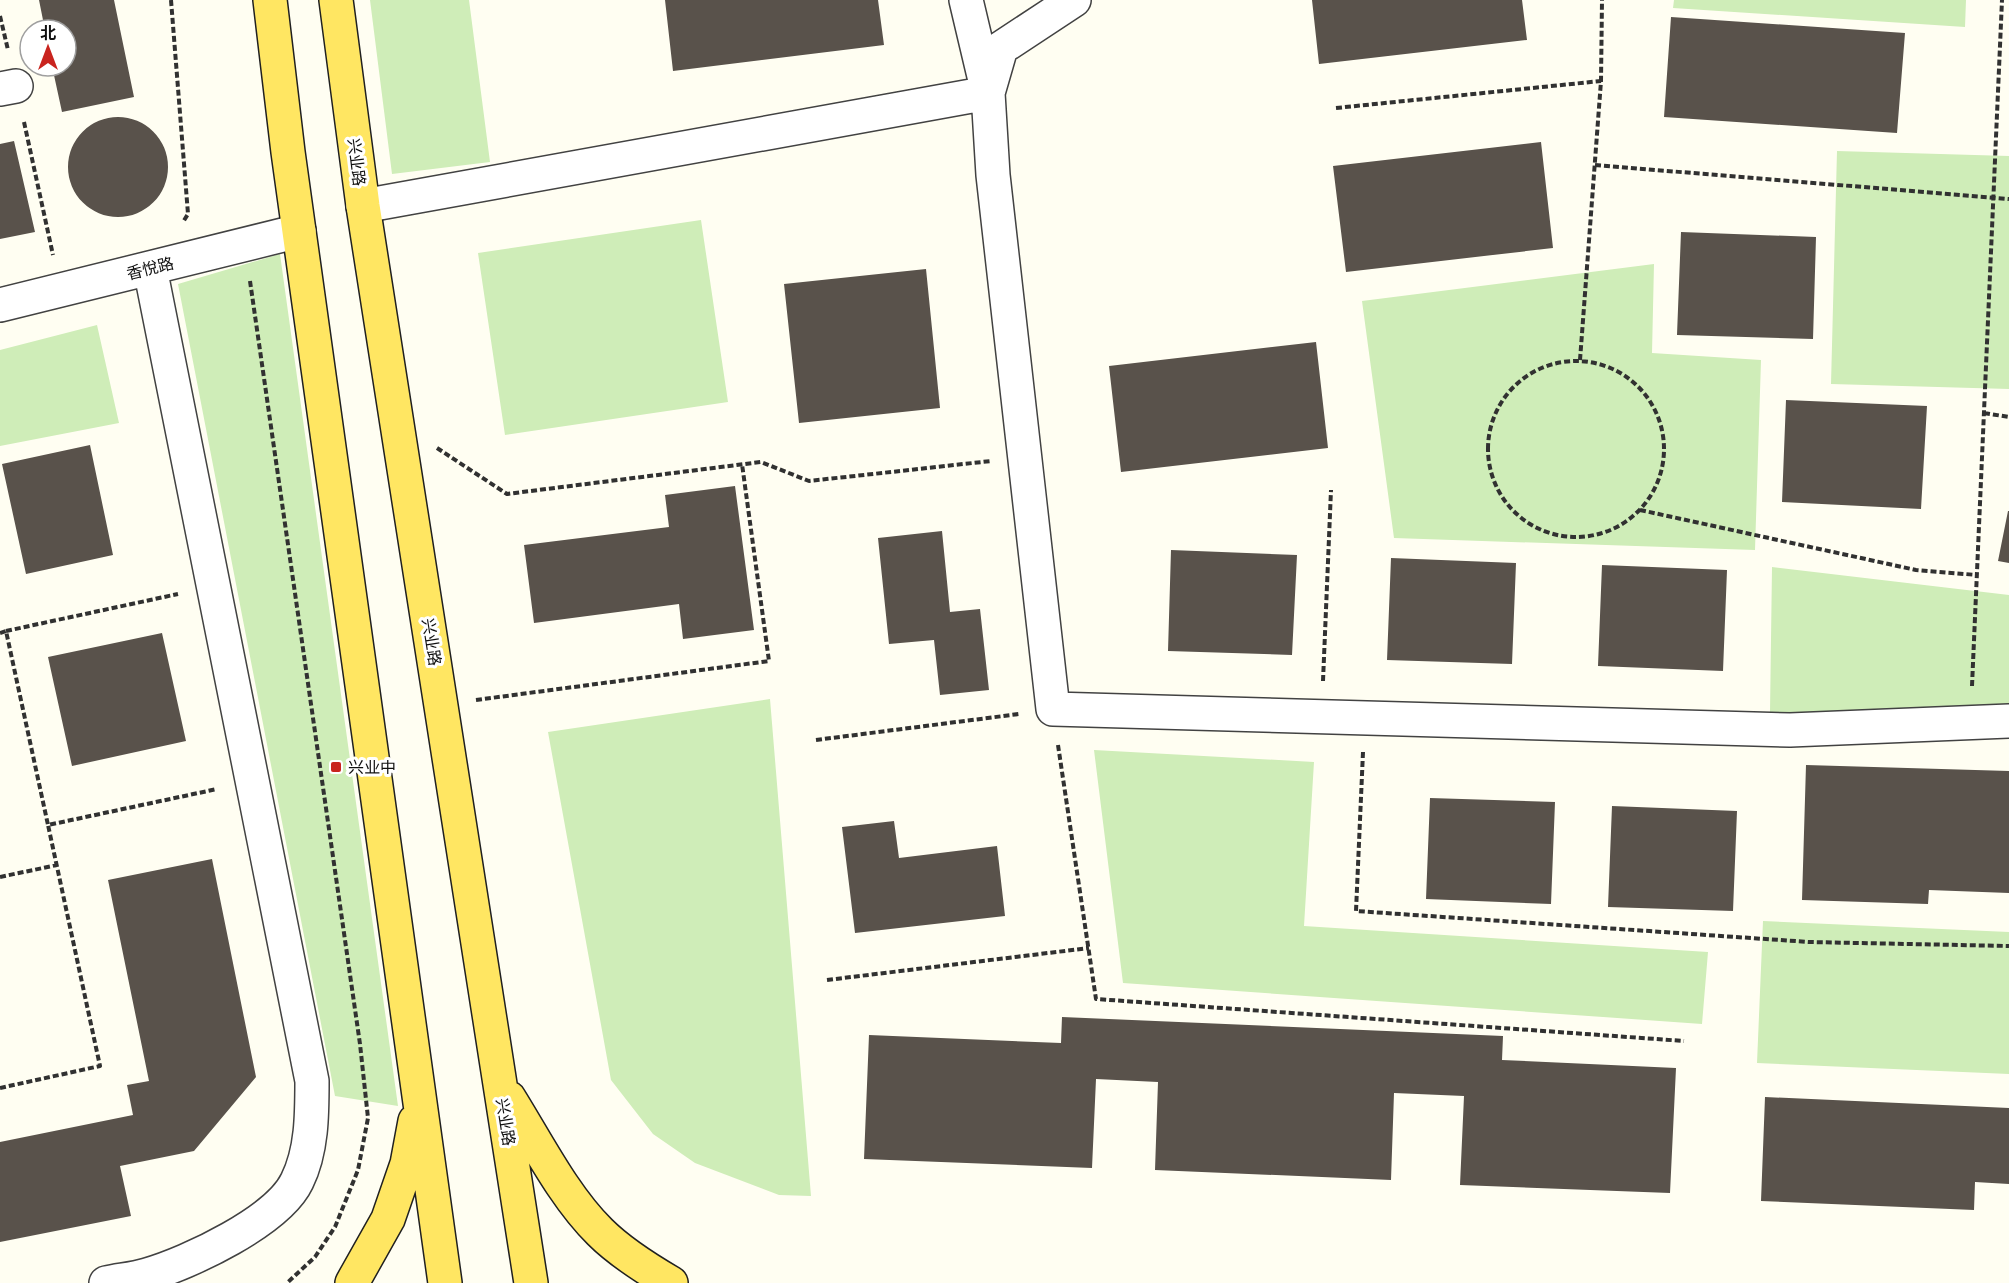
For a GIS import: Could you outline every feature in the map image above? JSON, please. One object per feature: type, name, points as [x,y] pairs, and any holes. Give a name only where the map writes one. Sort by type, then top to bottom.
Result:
[{"type":"main road","points":[[270,0],[288,152],[445,1283]]},
{"type":"main road","name":"兴业路","points":[[336,0],[363,206],[531,1283]]},
{"type":"main road","points":[[501,1085],[562,1186],[600,1232],[648,1270],[671,1283]]},
{"type":"main road","points":[[352,1283],[388,1219],[406,1164],[419,1095]]},
{"type":"street","points":[[966,0],[988,93],[993,175],[1053,709],[1790,730],[2009,721]]},
{"type":"street","points":[[988,93],[1001,48],[1074,0]]},
{"type":"street","points":[[363,206],[988,93]]},
{"type":"street","name":"香悅路","points":[[0,305],[299,231]]},
{"type":"street","points":[[106,1283],[147,1275],[228,1240],[266,1215],[283,1200],[297,1182],[305,1158],[311,1125],[312,1081],[150,268]]},
{"type":"path","points":[[171,0],[188,214],[182,223]]},
{"type":"path","points":[[1580,360],[1601,81],[1602,0]]},
{"type":"path","points":[[1971,723],[2002,0]]},
{"type":"path","points":[[0,16],[8,87],[61,290]]},
{"type":"path","points":[[1336,108],[1601,81]]},
{"type":"path","points":[[1595,165],[2009,200]]},
{"type":"path","points":[[244,245],[359,1032],[368,1118],[358,1170],[334,1227],[315,1257],[286,1283]]},
{"type":"path","points":[[1580,360],[1609,367],[1634,381],[1652,403],[1656,412],[1663,430],[1665,459],[1656,487],[1640,510],[1617,527],[1588,536],[1559,535],[1532,525],[1516,513],[1509,506],[1494,481],[1487,452],[1491,423],[1504,397],[1525,376],[1552,364],[1580,360]]},
{"type":"path","points":[[1984,413],[2009,417]]},
{"type":"path","points":[[397,421],[507,494],[760,462],[808,481],[1024,457]]},
{"type":"path","points":[[442,705],[769,661],[742,464]]},
{"type":"path","points":[[1321,717],[1331,490]]},
{"type":"path","points":[[1640,510],[1916,570],[1977,575]]},
{"type":"path","points":[[0,633],[213,586]]},
{"type":"path","points":[[0,1088],[100,1066],[6,631]]},
{"type":"path","points":[[816,740],[1053,709],[1096,999],[1684,1041]]},
{"type":"path","points":[[1364,718],[1356,910],[1809,942],[2009,946]]},
{"type":"path","points":[[48,825],[253,781]]},
{"type":"path","points":[[0,877],[57,865]]},
{"type":"path","points":[[827,980],[1089,948]]},
{"type":"green space","points":[[370,0],[469,0],[490,162],[392,174]]},
{"type":"green space","points":[[1674,0],[1966,0],[1965,27],[1673,8]]},
{"type":"green space","points":[[1837,151],[2009,156],[2009,389],[1831,384]]},
{"type":"green space","points":[[701,220],[728,402],[505,435],[478,253]]},
{"type":"green space","points":[[280,254],[398,1106],[335,1096],[178,284]]},
{"type":"green space","points":[[1654,264],[1652,353],[1761,360],[1755,550],[1394,538],[1362,301]]},
{"type":"green space","points":[[97,325],[119,423],[0,446],[0,350]]},
{"type":"green space","points":[[1772,567],[2009,595],[2009,709],[1951,712],[1770,712]]},
{"type":"green space","points":[[770,699],[811,1196],[779,1195],[695,1163],[653,1134],[611,1080],[548,732]]},
{"type":"green space","points":[[1094,750],[1314,762],[1304,926],[1708,952],[1702,1024],[1123,983]]},
{"type":"green space","points":[[1763,921],[2009,932],[2009,1074],[1757,1063]]},
{"type":"building","points":[[39,0],[114,0],[134,97],[62,112],[55,78],[78,78],[78,18],[43,18]]},
{"type":"building","points":[[665,0],[878,0],[884,45],[673,71]]},
{"type":"building","points":[[1312,0],[1522,0],[1527,40],[1319,64]]},
{"type":"building","points":[[1671,17],[1905,33],[1897,133],[1664,117]]},
{"type":"building","points":[[118,117],[137,121],[153,132],[164,148],[168,167],[164,186],[153,202],[137,213],[118,217],[99,213],[83,202],[72,186],[68,167],[72,148],[83,132],[99,121]]},
{"type":"building","points":[[14,141],[35,232],[0,239],[0,144]]},
{"type":"building","points":[[1541,142],[1553,248],[1346,272],[1333,166]]},
{"type":"building","points":[[1681,232],[1816,237],[1813,339],[1677,335]]},
{"type":"building","points":[[926,269],[940,408],[799,423],[784,284]]},
{"type":"building","points":[[1316,342],[1328,448],[1121,472],[1109,366]]},
{"type":"building","points":[[1786,400],[1927,406],[1921,509],[1782,502]]},
{"type":"building","points":[[90,445],[113,555],[26,574],[2,464]]},
{"type":"building","points":[[735,486],[754,630],[683,639],[679,604],[534,623],[524,545],[669,527],[665,495]]},
{"type":"building","points":[[2009,511],[2009,563],[1998,561]]},
{"type":"building","points":[[942,531],[950,612],[980,609],[989,690],[940,695],[934,640],[889,644],[878,538]]},
{"type":"building","points":[[1171,550],[1297,555],[1292,655],[1168,651]]},
{"type":"building","points":[[1391,558],[1516,563],[1512,664],[1387,660]]},
{"type":"building","points":[[1602,565],[1727,570],[1723,671],[1598,666]]},
{"type":"building","points":[[162,633],[186,741],[72,766],[48,657]]},
{"type":"building","points":[[1806,765],[2009,771],[2009,893],[1929,890],[1928,904],[1802,900]]},
{"type":"building","points":[[1430,798],[1555,802],[1551,904],[1426,899]]},
{"type":"building","points":[[1612,806],[1737,811],[1733,911],[1608,907]]},
{"type":"building","points":[[894,821],[899,858],[997,846],[1005,916],[855,933],[842,827]]},
{"type":"building","points":[[212,859],[256,1077],[194,1151],[120,1166],[131,1216],[0,1242],[0,1142],[133,1115],[127,1085],[149,1081],[108,880]]},
{"type":"building","points":[[1062,1017],[1503,1036],[1502,1060],[1676,1068],[1670,1193],[1460,1185],[1464,1096],[1394,1093],[1391,1180],[1155,1170],[1158,1082],[1096,1079],[1092,1168],[864,1159],[869,1035],[1061,1043]]},
{"type":"building","points":[[1765,1097],[2009,1108],[2009,1184],[1975,1182],[1974,1210],[1761,1201]]},
{"type":"place","name":"兴业中","points":[[336,767]]}]
